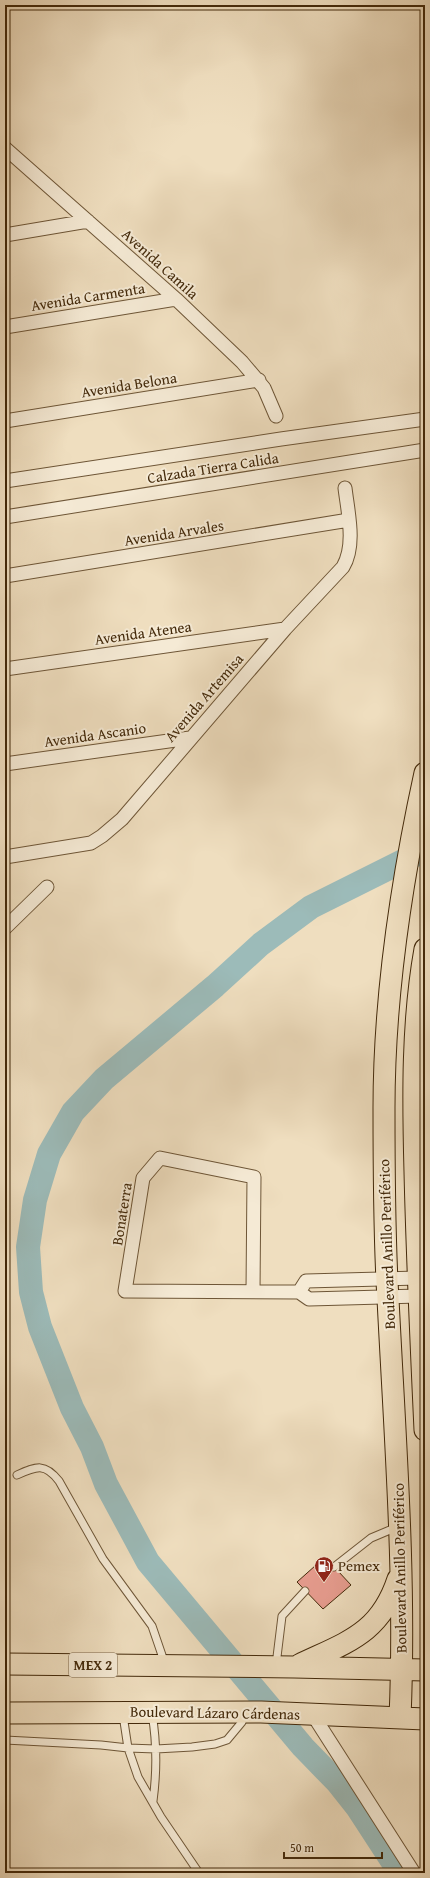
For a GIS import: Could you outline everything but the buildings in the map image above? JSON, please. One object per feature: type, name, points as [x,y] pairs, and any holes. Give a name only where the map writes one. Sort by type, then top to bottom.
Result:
[{"type":"main road","name":"Boulevard Anillo Periférico","points":[[400,1718],[402,1670],[401,1569],[394,1402],[387,1289],[384,1107],[388,1003],[402,887],[425,773]]},
{"type":"main road","name":"Boulevard Anillo Periférico","points":[[425,953],[418,1003],[420,1054],[413,1097],[418,1287],[425,1421]]},
{"type":"main road","points":[[285,1666],[343,1644],[370,1627],[383,1612],[393,1596],[401,1569]]},
{"type":"main road","name":"MEX 2","points":[[5,1664],[285,1666],[425,1670]]},
{"type":"main road","name":"Boulevard Lázaro Cárdenas","points":[[5,1713],[253,1712],[425,1719]]},
{"type":"street","name":"Avenida Camila","points":[[5,148],[176,299],[242,362],[259,380],[269,397],[276,416]]},
{"type":"street","points":[[5,235],[88,221]]},
{"type":"street","name":"Avenida Carmenta","points":[[5,327],[176,299]]},
{"type":"street","name":"Avenida Belona","points":[[5,421],[259,380]]},
{"type":"street","name":"Calzada Tierra Calida","points":[[5,481],[425,419]]},
{"type":"street","name":"Calzada Tierra Calida","points":[[5,517],[425,450]]},
{"type":"street","name":"Avenida Artemisa","points":[[5,858],[91,843],[122,819],[285,629],[327,586],[346,562],[350,548],[349,520],[345,488]]},
{"type":"street","name":"Avenida Arvales","points":[[5,576],[349,520]]},
{"type":"street","name":"Avenida Atenea","points":[[5,669],[285,629]]},
{"type":"street","name":"Avenida Ascanio","points":[[5,764],[190,738]]},
{"type":"street","points":[[5,928],[47,888]]},
{"type":"street","name":"Bonaterra","points":[[253,1291],[254,1177],[160,1158],[143,1178],[125,1291],[299,1292],[309,1299],[348,1298],[387,1289]]},
{"type":"street","points":[[299,1292],[306,1281],[348,1281],[387,1289],[418,1287]]},
{"type":"street","points":[[348,1281],[348,1298]]},
{"type":"street","points":[[387,1289],[418,1287]]},
{"type":"street","points":[[304,1714],[414,1873]]},
{"type":"lane","points":[[17,1475],[28,1470],[43,1467],[51,1471],[60,1481],[103,1559],[152,1626],[173,1665]]},
{"type":"lane","points":[[334,1566],[371,1538],[399,1526]]},
{"type":"lane","points":[[285,1666],[282,1616],[305,1591]]},
{"type":"lane","points":[[123,1712],[128,1748],[138,1777],[164,1822],[199,1873]]},
{"type":"lane","points":[[152,1712],[157,1765],[153,1801]]},
{"type":"lane","points":[[5,1740],[156,1749],[200,1746],[227,1740],[242,1722],[253,1712]]},
{"type":"waterway","points":[[400,1873],[357,1807],[338,1783],[303,1747],[148,1562],[106,1484],[92,1447],[72,1408],[40,1327],[31,1292],[28,1247],[35,1200],[49,1154],[73,1112],[104,1079],[215,986],[261,944],[311,907],[425,850]]},
{"type":"place","name":"Pemex","points":[[324,1583]]}]
